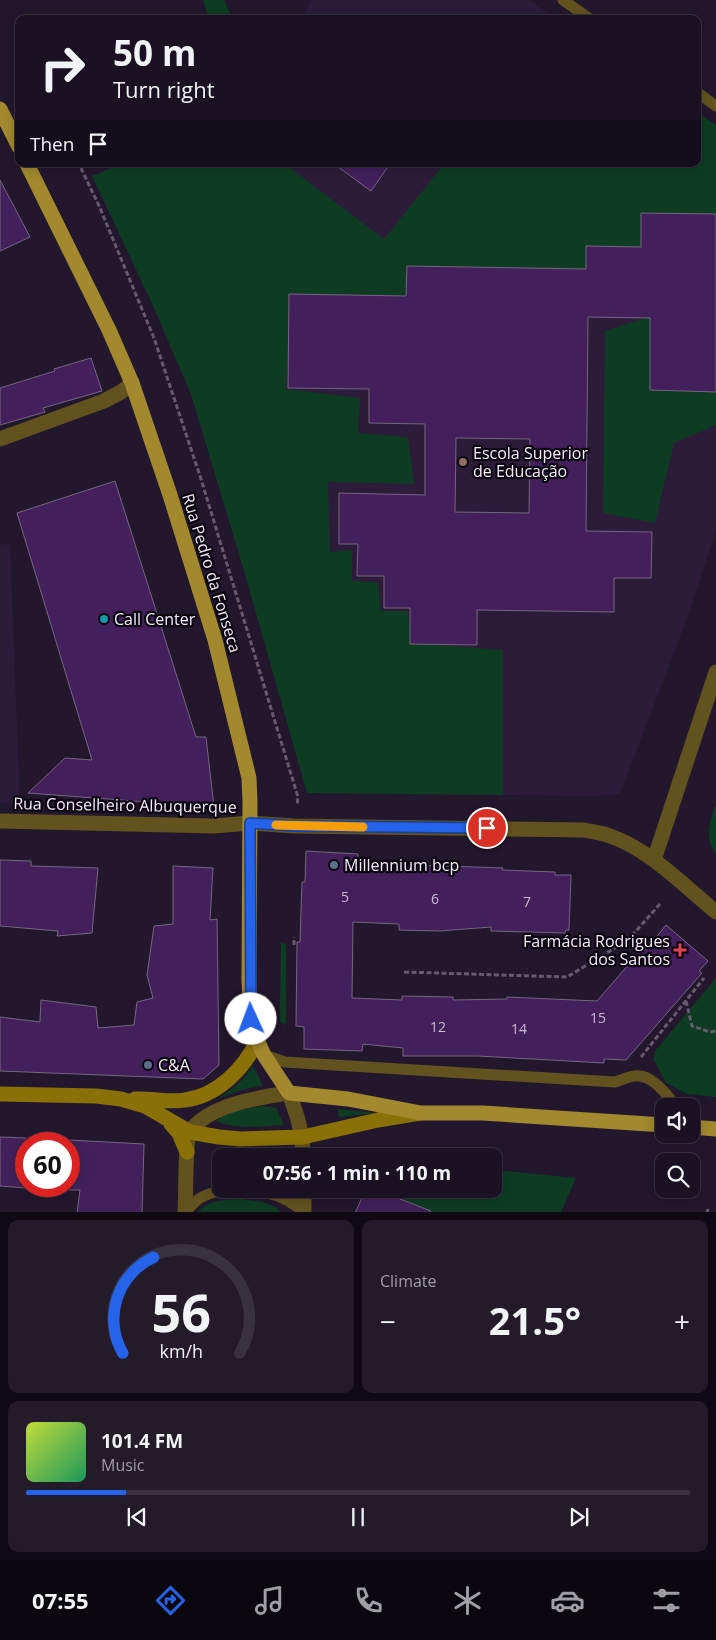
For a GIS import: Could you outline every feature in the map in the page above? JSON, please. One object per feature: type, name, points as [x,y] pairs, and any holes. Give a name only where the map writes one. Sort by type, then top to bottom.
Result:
[{"type":"main road","points":[[0,109],[15,139]]},
{"type":"main road","name":"Rua Pedro da Fonseca","points":[[28,167],[109,330],[132,383],[216,640],[249,778],[251,1019],[261,1048],[289,1093]]},
{"type":"main road","points":[[0,1094],[185,1100],[201,1096],[226,1082],[261,1048]]},
{"type":"main road","points":[[289,1093],[348,1099],[421,1113]]},
{"type":"main road","points":[[121,1099],[145,1106],[190,1132],[240,1139],[303,1138],[378,1120],[421,1113],[483,1113],[655,1124]]},
{"type":"main road","points":[[169,1121],[179,1133],[187,1152]]},
{"type":"main road","points":[[700,1128],[716,1129]]},
{"type":"street","points":[[0,439],[104,402],[132,383]]},
{"type":"street","points":[[654,860],[710,709],[716,672]]},
{"type":"street","name":"Rua Conselheiro Albuquerque","points":[[0,821],[214,826],[250,823],[294,826],[584,830],[610,836],[630,845],[654,860],[716,912]]},
{"type":"street","points":[[185,1212],[187,1152],[190,1132],[201,1121],[234,1104],[261,1097],[289,1093],[298,1118],[303,1138],[303,1148]]},
{"type":"street","points":[[304,1198],[304,1212]]},
{"type":"lane","points":[[563,0],[584,15]]},
{"type":"lane","points":[[701,95],[716,106]]},
{"type":"lane","points":[[261,1048],[274,1059],[294,1062],[615,1082],[633,1076],[644,1076],[654,1082],[669,1098]]},
{"type":"lane","points":[[185,1212],[197,1200],[214,1192],[234,1190],[276,1195],[295,1204],[304,1212]]},
{"type":"path","points":[[81,168],[100,208],[154,338],[201,479],[298,797],[294,826]]},
{"type":"path","points":[[404,972],[567,978],[628,940],[660,904]]},
{"type":"path","points":[[294,937],[294,945]]},
{"type":"path","points":[[633,1076],[640,1058],[704,978]]},
{"type":"path","points":[[686,1001],[692,1026],[710,1032],[716,1031]]},
{"type":"shaded area","points":[[312,0],[529,0],[551,15],[302,15]]},
{"type":"shaded area","name":"Escola Superior de Educação","points":[[701,115],[716,125],[716,530],[689,613],[620,794],[594,796],[307,793],[243,567],[191,394],[150,299],[92,176],[115,167],[701,167]]},
{"type":"shaded area","points":[[0,544],[10,545],[20,804],[0,803]]},
{"type":"green space","points":[[203,0],[224,0],[231,15],[208,15]]},
{"type":"green space","points":[[701,115],[716,125],[716,228],[653,260],[598,281],[412,301],[293,299],[286,389],[360,398],[358,433],[408,437],[414,484],[328,482],[330,552],[352,550],[352,580],[378,583],[381,611],[408,611],[412,643],[503,650],[503,795],[307,793],[243,567],[191,394],[150,299],[92,176],[114,167],[289,167],[384,239],[442,167],[701,167]]},
{"type":"green space","points":[[654,315],[716,382],[716,425],[674,443],[655,523],[603,513],[605,331]]},
{"type":"green space","points":[[715,806],[716,854],[712,848],[709,836]]},
{"type":"green space","points":[[281,943],[284,943],[286,946],[286,1022],[284,1025],[280,1022]]},
{"type":"green space","points":[[716,978],[716,1097],[687,1094],[666,1083],[654,1060],[655,1051]]},
{"type":"green space","points":[[253,1066],[263,1086],[240,1091],[217,1100],[241,1081]]},
{"type":"green space","points":[[264,1106],[276,1108],[284,1125],[259,1127],[232,1126],[216,1121],[232,1112]]},
{"type":"green space","points":[[338,1109],[377,1113],[339,1117]]},
{"type":"green space","points":[[502,1171],[576,1178],[561,1212],[426,1212],[395,1198],[502,1198]]},
{"type":"green space","points":[[241,1199],[267,1204],[281,1212],[198,1212],[212,1202]]},
{"type":"building","points":[[338,167],[388,167],[371,191]]},
{"type":"building","points":[[0,180],[30,237],[0,251]]},
{"type":"building","points":[[641,213],[716,214],[716,392],[650,390],[650,318],[588,317],[586,531],[652,532],[651,578],[614,578],[614,612],[477,610],[477,645],[410,644],[410,608],[384,608],[384,576],[357,576],[358,544],[339,544],[339,493],[425,495],[425,424],[369,423],[369,389],[288,388],[289,294],[406,296],[407,266],[586,269],[586,246],[641,247]],"holes":[[[456,438],[530,439],[529,513],[455,512]]]},
{"type":"building","points":[[91,358],[102,391],[43,408],[45,412],[0,425],[0,388]]},
{"type":"building","name":"Call Center","points":[[115,481],[196,737],[206,737],[214,807],[28,793],[65,758],[92,760],[17,513]]},
{"type":"building","points":[[306,851],[358,854],[358,863],[503,868],[502,870],[555,872],[555,875],[571,875],[569,930],[566,930],[565,933],[491,931],[491,927],[440,931],[399,930],[399,924],[353,922],[352,998],[402,1000],[402,996],[453,997],[453,1000],[507,999],[507,997],[597,1001],[643,948],[646,950],[666,925],[708,961],[699,971],[702,973],[626,1060],[604,1059],[604,1063],[478,1056],[403,1056],[403,1048],[363,1044],[362,1051],[304,1049],[304,1027],[296,1026],[297,942],[300,942],[302,882],[305,882]]},
{"type":"building","points":[[0,860],[31,861],[31,866],[98,868],[92,933],[57,936],[58,931],[0,926]]},
{"type":"building","points":[[173,866],[213,868],[210,920],[217,919],[219,1065],[203,1079],[0,1071],[0,1017],[40,1022],[41,1000],[96,1007],[98,1028],[134,1025],[137,1002],[153,998],[147,975],[154,926],[173,924]]},
{"type":"building","points":[[0,1137],[15,1138],[15,1187],[0,1186]]},
{"type":"building","points":[[80,1141],[144,1144],[142,1212],[77,1212],[80,1197]]},
{"type":"building","points":[[362,1198],[397,1198],[430,1212],[355,1212]]},
{"type":"slow traffic","points":[[276,825],[363,827]]},
{"type":"place","name":"Escola Superior de Educação","points":[[463,462]]},
{"type":"place","name":"Call Center","points":[[104,619]]},
{"type":"place","name":"Millennium bcp","points":[[334,865]]},
{"type":"place","name":"Farmácia Rodrigues dos Santos","points":[[680,950]]},
{"type":"place","name":"C&A","points":[[148,1065]]},
{"type":"route","points":[[251,1019],[249,980],[250,823],[294,826],[487,828]]}]
